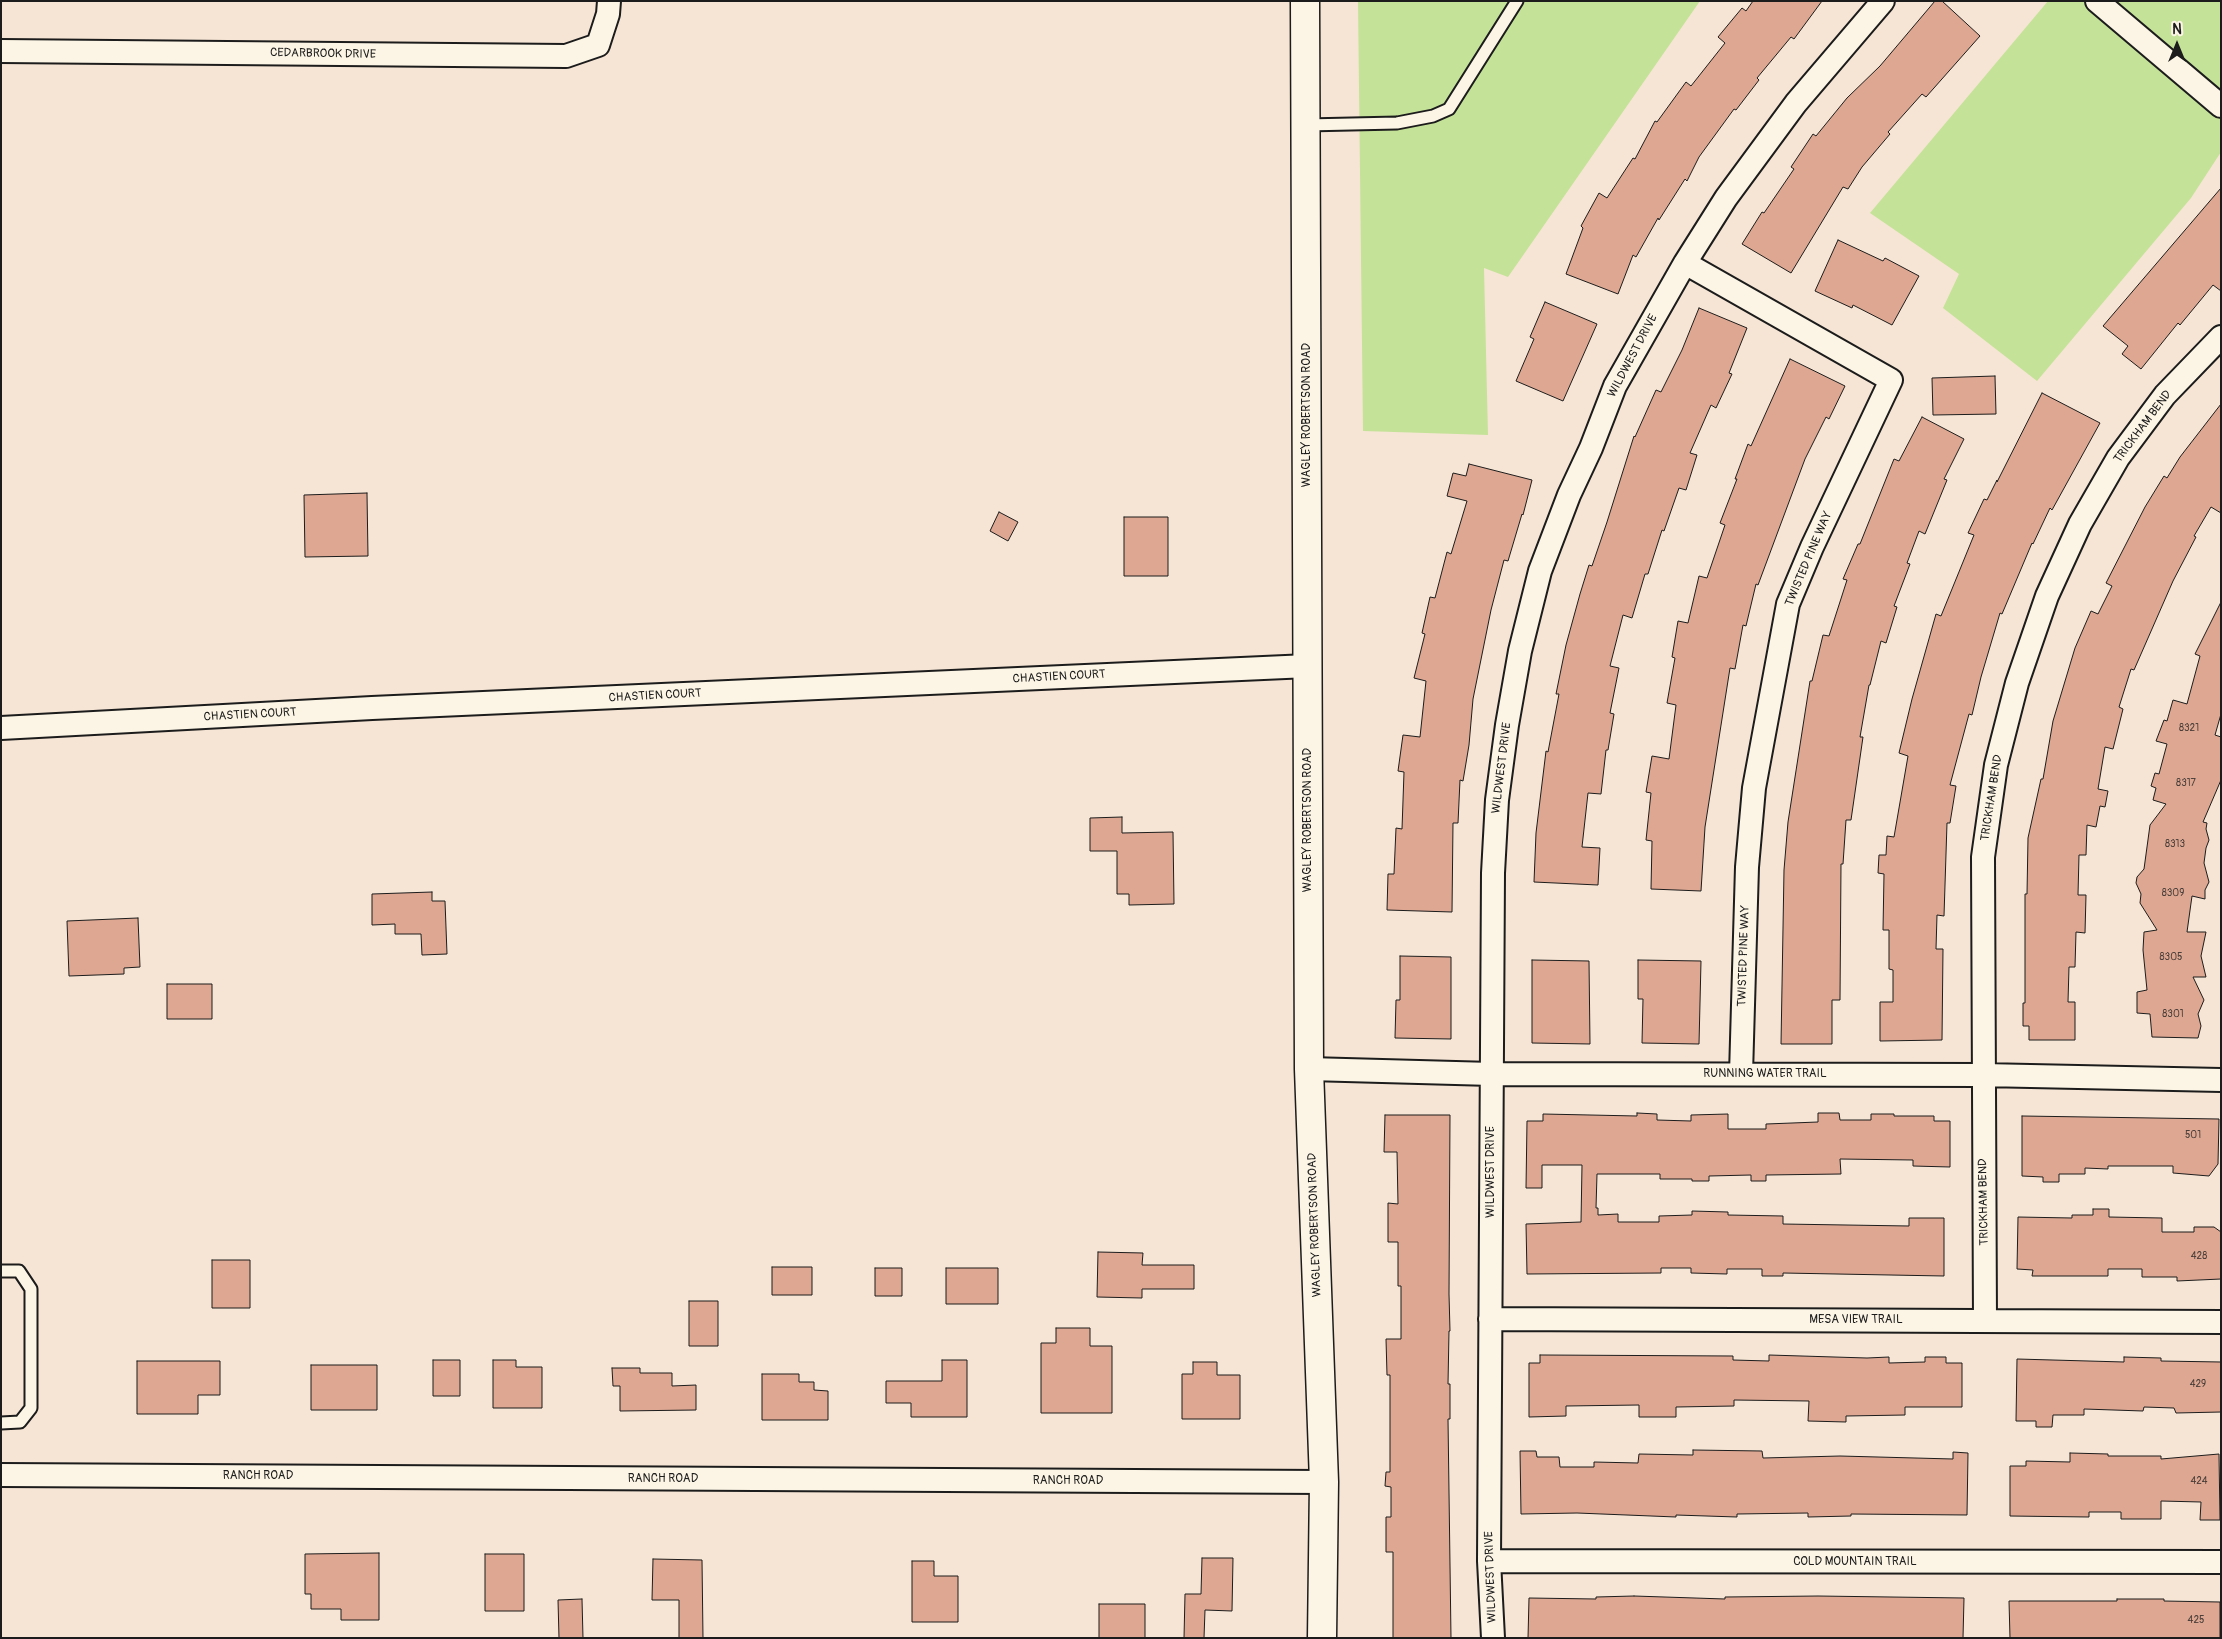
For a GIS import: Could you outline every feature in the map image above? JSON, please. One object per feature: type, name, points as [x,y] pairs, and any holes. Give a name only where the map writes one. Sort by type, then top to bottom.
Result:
[{"type":"street","name":"CEDARBROOK DRIVE","points":[[1,51],[566,56],[598,45],[608,14],[608,1]]},
{"type":"street","name":"WAGLEY ROBERTSON ROAD","points":[[1305,1],[1309,1069],[1324,1482],[1322,1638]]},
{"type":"street","name":"WILDWEST DRIVE","points":[[1493,1638],[1489,1561],[1493,873],[1497,809],[1507,725],[1520,651],[1540,571],[1569,495],[1591,448],[1615,386],[1685,263],[1726,198],[1763,145],[1796,103],[1883,1]]},
{"type":"street","points":[[2097,1],[2221,106]]},
{"type":"street","name":"TWISTED PINE WAY","points":[[1685,263],[1891,380],[1812,547],[1788,604],[1754,788],[1747,866],[1741,1074]]},
{"type":"street","name":"TRICKHAM BEND","points":[[1985,1321],[1983,857],[1996,765],[2017,683],[2052,587],[2080,524],[2118,458],[2166,395],[2221,337]]},
{"type":"street","name":"CHASTIEN COURT","points":[[1,728],[1308,666]]},
{"type":"street","name":"RUNNING WATER TRAIL","points":[[1309,1069],[1492,1074],[1983,1075],[2221,1080]]},
{"type":"street","name":"MESA VIEW TRAIL","points":[[1490,1319],[2221,1322]]},
{"type":"street","name":"RANCH ROAD","points":[[1,1475],[1324,1482]]},
{"type":"street","name":"COLD MOUNTAIN TRAIL","points":[[1489,1561],[2221,1562]]},
{"type":"lane","points":[[1306,125],[1397,123],[1433,116],[1449,109],[1518,1]]},
{"type":"lane","points":[[1,1271],[20,1271],[31,1289],[31,1408],[20,1422],[1,1423]]},
{"type":"green space","points":[[1358,1],[1700,1],[1508,277],[1484,268],[1488,435],[1363,431]]},
{"type":"green space","points":[[2048,1],[2221,1],[2221,152],[2191,198],[2037,381],[1943,308],[1959,274],[1870,213]]},
{"type":"building","points":[[1753,1],[1822,1],[1794,39],[1791,37],[1757,78],[1759,80],[1736,110],[1734,109],[1699,157],[1687,181],[1685,179],[1659,220],[1658,218],[1636,257],[1633,255],[1618,294],[1566,274],[1583,228],[1581,226],[1599,193],[1607,198],[1633,158],[1635,159],[1655,121],[1657,122],[1686,82],[1691,86],[1725,43],[1718,37],[1742,8],[1746,11]]},
{"type":"building","points":[[1935,1],[1942,1],[1980,36],[1926,97],[1922,94],[1888,132],[1890,134],[1862,167],[1848,189],[1843,187],[1791,273],[1742,244],[1762,212],[1764,213],[1794,169],[1791,167],[1813,134],[1816,136],[1847,98],[1880,66]]},
{"type":"building","points":[[2221,188],[2221,291],[2213,285],[2180,325],[2178,323],[2141,369],[2122,354],[2128,346],[2103,326]]},
{"type":"building","points":[[1838,240],[1883,261],[1885,258],[1919,276],[1892,325],[1853,305],[1852,308],[1815,291]]},
{"type":"building","points":[[1545,302],[1597,324],[1563,401],[1516,381],[1534,339],[1530,337]]},
{"type":"building","points":[[1699,308],[1747,328],[1729,373],[1732,374],[1716,408],[1711,405],[1690,453],[1697,455],[1686,490],[1679,488],[1664,531],[1662,530],[1648,574],[1645,574],[1632,618],[1623,615],[1610,666],[1619,668],[1610,713],[1614,714],[1608,750],[1606,750],[1601,794],[1588,793],[1582,847],[1600,848],[1598,885],[1534,882],[1536,833],[1546,751],[1548,752],[1559,694],[1556,694],[1566,645],[1580,594],[1589,565],[1592,566],[1634,436],[1656,390],[1661,392],[1682,350]]},
{"type":"building","points":[[1790,359],[1845,386],[1829,419],[1826,417],[1805,459],[1758,585],[1756,584],[1746,626],[1743,625],[1735,669],[1730,668],[1705,827],[1701,891],[1651,889],[1652,841],[1646,840],[1651,793],[1646,792],[1652,756],[1669,759],[1676,705],[1667,703],[1675,658],[1672,657],[1678,621],[1688,623],[1699,576],[1707,578],[1725,525],[1720,523],[1748,444],[1751,446]]},
{"type":"building","points":[[1995,376],[1996,414],[1933,415],[1932,378]]},
{"type":"building","points":[[2042,393],[2100,423],[2052,510],[2050,508],[2032,543],[2002,614],[2000,613],[1972,715],[1969,714],[1950,785],[1956,786],[1950,823],[1947,823],[1944,916],[1937,915],[1936,949],[1943,949],[1942,1040],[1880,1041],[1880,1002],[1893,1002],[1893,970],[1889,969],[1889,930],[1883,930],[1884,874],[1878,873],[1879,855],[1886,855],[1887,836],[1894,837],[1908,756],[1899,753],[1912,699],[1936,614],[1941,616],[1974,535],[1968,533],[1984,499],[1987,500],[1997,480],[1997,482]]},
{"type":"building","points":[[2221,404],[2221,513],[2211,507],[2194,536],[2196,537],[2173,581],[2134,670],[2131,669],[2119,707],[2123,709],[2113,749],[2105,747],[2098,789],[2108,791],[2105,807],[2100,806],[2096,827],[2087,825],[2086,855],[2079,855],[2078,895],[2086,895],[2085,933],[2076,932],[2075,967],[2069,967],[2068,1002],[2075,1002],[2075,1040],[2029,1040],[2029,1026],[2023,1026],[2023,1003],[2025,1003],[2025,894],[2027,894],[2028,838],[2041,779],[2043,779],[2053,721],[2075,648],[2091,611],[2098,614],[2112,586],[2106,583],[2145,507],[2164,476],[2167,478],[2180,457]]},
{"type":"building","points":[[1922,417],[1964,439],[1944,479],[1947,480],[1925,534],[1919,531],[1907,563],[1910,564],[1894,606],[1897,607],[1886,643],[1881,641],[1869,685],[1860,737],[1863,737],[1851,820],[1846,820],[1843,864],[1841,864],[1840,1000],[1832,1000],[1832,1044],[1781,1044],[1784,870],[1788,822],[1810,681],[1812,681],[1823,635],[1829,636],[1847,580],[1843,579],[1858,544],[1860,544],[1894,459],[1899,461]]},
{"type":"building","points":[[1469,464],[1532,480],[1508,561],[1504,560],[1491,610],[1473,699],[1469,745],[1463,781],[1460,780],[1458,823],[1453,823],[1452,912],[1387,910],[1388,874],[1394,874],[1396,828],[1402,829],[1404,772],[1398,771],[1403,735],[1420,737],[1426,681],[1414,678],[1425,634],[1422,633],[1430,597],[1435,598],[1447,552],[1451,554],[1467,501],[1447,496],[1453,473],[1466,476]]},
{"type":"building","points":[[367,493],[368,556],[305,557],[304,495]]},
{"type":"building","points":[[999,512],[1018,522],[1008,541],[990,531]]},
{"type":"building","points":[[1124,517],[1168,517],[1168,576],[1124,576]]},
{"type":"building","points":[[2221,602],[2221,714],[2215,735],[2221,737],[2221,780],[2203,822],[2207,823],[2206,829],[2209,840],[2204,863],[2209,882],[2205,890],[2205,899],[2192,896],[2187,932],[2206,932],[2201,956],[2206,977],[2193,977],[2204,1000],[2198,1014],[2201,1026],[2198,1038],[2152,1037],[2150,1014],[2137,1013],[2137,992],[2147,990],[2143,950],[2144,932],[2157,930],[2140,903],[2141,894],[2136,883],[2137,877],[2144,869],[2150,825],[2166,804],[2153,800],[2156,788],[2151,786],[2155,773],[2159,774],[2167,744],[2156,741],[2164,720],[2167,721],[2173,700],[2187,704],[2200,656],[2195,654]]},
{"type":"building","points":[[1122,817],[1122,833],[1173,832],[1174,904],[1129,905],[1129,894],[1117,894],[1117,851],[1090,851],[1090,818]]},
{"type":"building","points":[[432,892],[432,901],[445,901],[447,954],[422,955],[421,934],[395,934],[395,924],[372,925],[372,894]]},
{"type":"building","points":[[138,918],[140,967],[124,968],[124,974],[69,976],[67,921]]},
{"type":"building","points":[[1400,956],[1451,957],[1451,1039],[1395,1038],[1396,1000],[1400,1000]]},
{"type":"building","points":[[1532,960],[1589,961],[1590,1044],[1532,1043]]},
{"type":"building","points":[[1638,960],[1701,961],[1699,1044],[1642,1043],[1643,999],[1638,999]]},
{"type":"building","points":[[167,984],[212,984],[212,1019],[167,1019]]},
{"type":"building","points":[[1637,1113],[1657,1114],[1657,1120],[1691,1121],[1691,1115],[1728,1114],[1728,1129],[1766,1129],[1766,1124],[1818,1122],[1818,1113],[1839,1113],[1840,1120],[1871,1120],[1871,1114],[1894,1114],[1894,1116],[1934,1116],[1934,1121],[1950,1121],[1950,1167],[1913,1166],[1913,1160],[1840,1159],[1841,1174],[1766,1175],[1766,1181],[1751,1181],[1751,1175],[1709,1176],[1709,1181],[1692,1181],[1692,1179],[1660,1179],[1660,1174],[1597,1174],[1596,1208],[1598,1208],[1598,1215],[1618,1214],[1618,1222],[1659,1222],[1659,1216],[1692,1215],[1692,1211],[1728,1212],[1728,1215],[1783,1216],[1783,1224],[1909,1226],[1909,1218],[1944,1218],[1944,1276],[1783,1273],[1783,1276],[1762,1276],[1762,1269],[1727,1269],[1727,1274],[1691,1273],[1691,1268],[1661,1268],[1661,1273],[1527,1274],[1526,1224],[1581,1222],[1582,1165],[1542,1165],[1542,1188],[1526,1188],[1527,1121],[1543,1121],[1543,1114],[1637,1116]]},
{"type":"building","points":[[1385,1115],[1450,1115],[1450,1331],[1448,1384],[1450,1384],[1450,1419],[1448,1419],[1451,1638],[1393,1638],[1393,1552],[1386,1552],[1386,1517],[1391,1517],[1391,1487],[1385,1486],[1386,1472],[1390,1472],[1390,1375],[1387,1375],[1386,1339],[1401,1339],[1401,1286],[1398,1286],[1398,1242],[1388,1242],[1388,1203],[1398,1204],[1397,1152],[1384,1152]]},
{"type":"building","points":[[2022,1116],[2219,1119],[2218,1164],[2209,1176],[2173,1173],[2173,1166],[2108,1166],[2108,1169],[2085,1168],[2085,1174],[2059,1174],[2059,1182],[2043,1182],[2043,1177],[2022,1176]]},
{"type":"building","points":[[2093,1209],[2109,1209],[2109,1217],[2162,1218],[2162,1232],[2194,1232],[2194,1227],[2214,1227],[2221,1232],[2221,1279],[2177,1281],[2177,1277],[2142,1277],[2142,1269],[2108,1269],[2108,1276],[2032,1276],[2033,1270],[2017,1269],[2018,1217],[2072,1218],[2072,1215],[2093,1215]]},
{"type":"building","points":[[1098,1252],[1143,1253],[1142,1265],[1194,1265],[1194,1289],[1142,1289],[1142,1298],[1097,1297]]},
{"type":"building","points":[[212,1260],[250,1260],[250,1308],[212,1308]]},
{"type":"building","points":[[772,1267],[812,1267],[812,1295],[772,1295]]},
{"type":"building","points":[[875,1268],[902,1268],[902,1296],[875,1296]]},
{"type":"building","points":[[946,1268],[998,1268],[998,1304],[946,1304]]},
{"type":"building","points":[[689,1301],[718,1301],[718,1346],[689,1346]]},
{"type":"building","points":[[1056,1328],[1090,1328],[1090,1346],[1112,1346],[1112,1413],[1041,1413],[1041,1343],[1056,1343]]},
{"type":"building","points":[[1540,1355],[1733,1356],[1733,1360],[1769,1361],[1769,1355],[1889,1357],[1889,1363],[1925,1362],[1925,1357],[1946,1357],[1946,1363],[1962,1363],[1962,1407],[1905,1407],[1905,1415],[1846,1416],[1846,1422],[1808,1421],[1809,1401],[1734,1400],[1734,1406],[1676,1407],[1676,1417],[1639,1417],[1639,1405],[1566,1406],[1566,1416],[1529,1417],[1529,1363],[1540,1363]]},
{"type":"building","points":[[2124,1357],[2161,1358],[2161,1361],[2221,1362],[2221,1412],[2176,1413],[2174,1408],[2144,1407],[2143,1411],[2084,1409],[2084,1415],[2053,1415],[2052,1427],[2036,1427],[2036,1421],[2016,1421],[2017,1359],[2124,1362]]},
{"type":"building","points":[[433,1360],[460,1360],[460,1396],[433,1396]]},
{"type":"building","points":[[493,1360],[516,1360],[516,1367],[542,1367],[542,1408],[493,1408]]},
{"type":"building","points":[[942,1360],[967,1360],[967,1417],[911,1417],[911,1403],[886,1403],[886,1381],[942,1381]]},
{"type":"building","points":[[137,1361],[220,1361],[220,1395],[198,1395],[198,1414],[137,1414]]},
{"type":"building","points":[[1193,1362],[1217,1362],[1217,1375],[1240,1375],[1240,1419],[1182,1419],[1182,1374],[1193,1374]]},
{"type":"building","points":[[311,1365],[377,1365],[377,1410],[311,1410]]},
{"type":"building","points":[[612,1368],[640,1368],[640,1373],[672,1373],[672,1386],[696,1385],[696,1410],[620,1411],[620,1386],[613,1386]]},
{"type":"building","points":[[762,1374],[799,1374],[799,1382],[814,1382],[814,1390],[828,1391],[828,1420],[762,1420]]},
{"type":"building","points":[[1693,1450],[1762,1451],[1763,1458],[1840,1456],[1953,1459],[1953,1452],[1968,1453],[1967,1515],[1851,1514],[1851,1516],[1808,1517],[1808,1513],[1737,1514],[1737,1517],[1676,1515],[1676,1517],[1577,1513],[1521,1514],[1520,1451],[1536,1451],[1537,1457],[1559,1457],[1560,1467],[1594,1467],[1594,1462],[1638,1463],[1639,1454],[1693,1455]]},
{"type":"building","points":[[2070,1453],[2108,1454],[2108,1456],[2161,1456],[2161,1459],[2219,1454],[2220,1520],[2200,1520],[2201,1502],[2161,1501],[2161,1519],[2121,1519],[2121,1512],[2089,1512],[2089,1517],[2010,1516],[2010,1466],[2026,1466],[2026,1461],[2070,1462]]},
{"type":"building","points":[[379,1553],[379,1620],[341,1620],[341,1609],[311,1609],[311,1594],[305,1594],[305,1554]]},
{"type":"building","points":[[485,1554],[524,1554],[524,1611],[485,1611]]},
{"type":"building","points":[[1202,1558],[1233,1558],[1232,1611],[1205,1610],[1204,1638],[1184,1638],[1185,1594],[1201,1594]]},
{"type":"building","points":[[653,1559],[702,1560],[703,1638],[679,1638],[679,1600],[652,1600]]},
{"type":"building","points":[[912,1561],[934,1561],[934,1576],[958,1576],[958,1622],[912,1622]]},
{"type":"building","points":[[1634,1596],[1725,1599],[1725,1597],[1818,1596],[1964,1598],[1963,1638],[1528,1638],[1529,1598],[1596,1599],[1596,1597]]},
{"type":"building","points":[[582,1599],[583,1638],[559,1638],[558,1600]]},
{"type":"building","points":[[2117,1599],[2220,1602],[2220,1638],[2010,1638],[2009,1601],[2117,1601]]},
{"type":"building","points":[[1099,1604],[1145,1604],[1145,1638],[1099,1638]]}]
